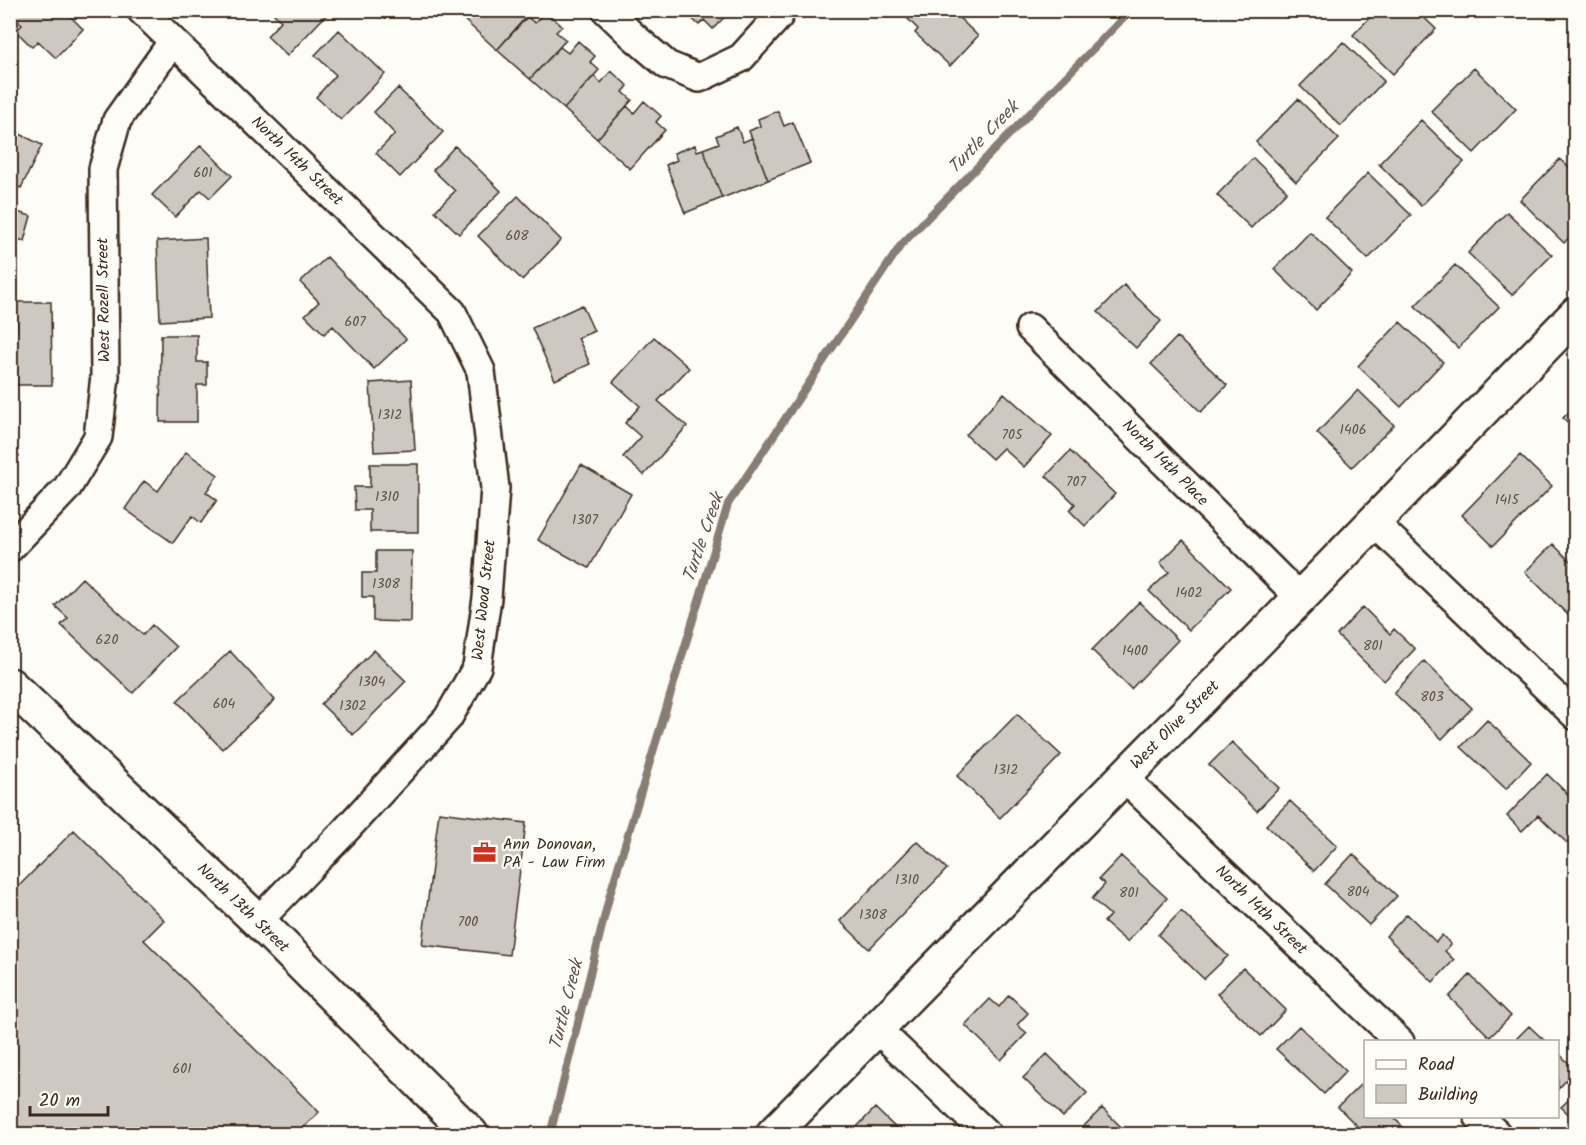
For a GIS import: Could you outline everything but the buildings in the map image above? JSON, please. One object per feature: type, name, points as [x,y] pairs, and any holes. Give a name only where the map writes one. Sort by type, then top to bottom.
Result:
[{"type":"main road","name":"West Olive Street","points":[[773,1134],[1300,598],[1575,314]]},
{"type":"main road","name":"North 13th Street","points":[[10,685],[258,921],[471,1134]]},
{"type":"street","name":"North 14th Street","points":[[141,10],[452,312]]},
{"type":"street","points":[[606,10],[667,64],[699,78],[741,58],[779,16],[781,10]]},
{"type":"street","name":"West Rozell Street","points":[[10,548],[67,488],[98,437],[105,376],[103,169],[117,120],[173,41]]},
{"type":"street","name":"West Wood Street","points":[[258,921],[448,718],[477,667],[487,598],[495,488],[481,371],[452,312]]},
{"type":"street","name":"North 14th Place","points":[[1030,328],[1300,598]]},
{"type":"street","points":[[1373,522],[1575,716]]},
{"type":"street","name":"North 14th Street","points":[[1124,777],[1399,1040]]},
{"type":"street","points":[[877,1029],[987,1134]]},
{"type":"street","points":[[1480,1118],[1497,1134]]},
{"type":"waterway","name":"Turtle Creek","points":[[552,1127],[610,894],[728,504],[901,245],[1131,10]]},
{"type":"place","name":"Ann Donovan, PA - Law Firm","points":[[485,853]]}]
